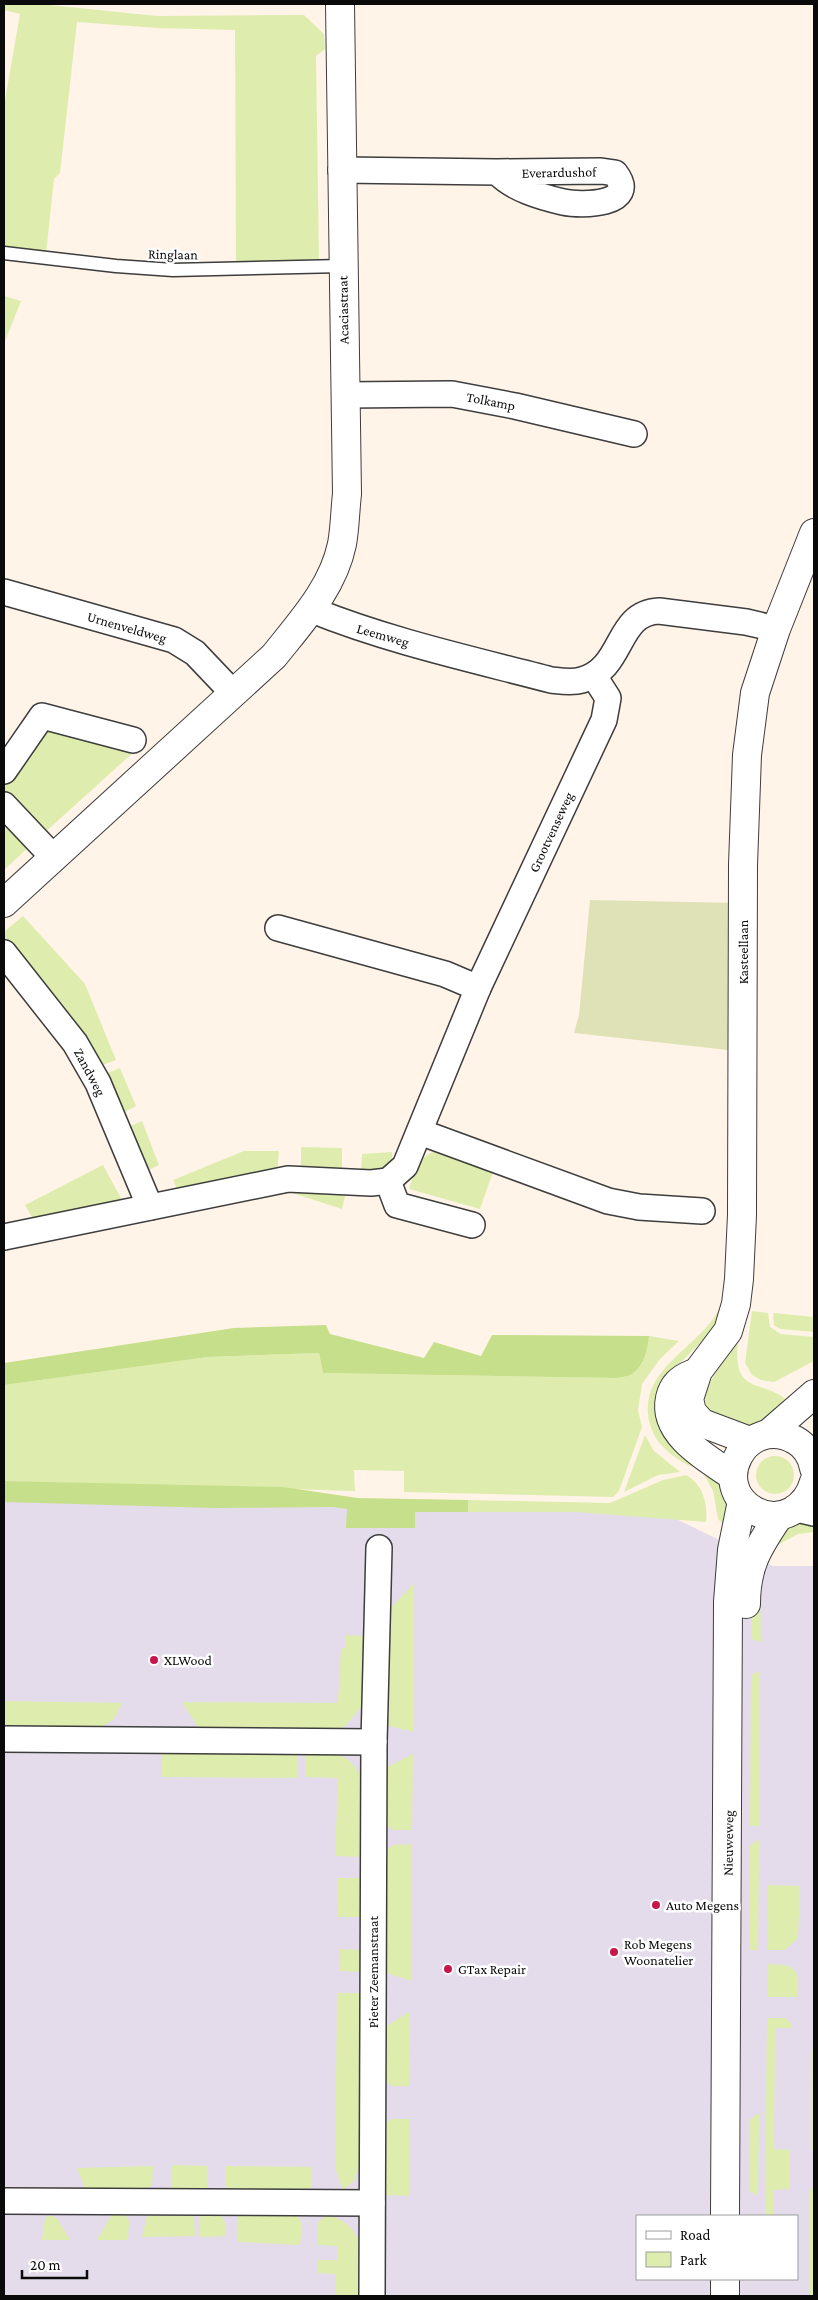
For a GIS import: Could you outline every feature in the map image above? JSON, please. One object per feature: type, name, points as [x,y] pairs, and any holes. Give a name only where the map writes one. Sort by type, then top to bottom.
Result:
[{"type":"street","name":"Acaciastraat","points":[[312,610],[325,588],[341,546],[347,494],[342,266],[340,4]]},
{"type":"street","points":[[341,170],[497,172]]},
{"type":"street","name":"Tolkamp","points":[[345,395],[452,394],[515,406],[634,434]]},
{"type":"street","name":"Kasteellaan","points":[[812,1450],[789,1437],[759,1438],[708,1426],[692,1412],[688,1399],[698,1371],[728,1331],[736,1304],[739,1279],[742,1205],[743,864],[747,755],[755,693],[776,629],[814,533]]},
{"type":"street","name":"Urnenveldweg","points":[[4,592],[174,640],[195,653],[233,693]]},
{"type":"street","points":[[4,903],[60,861],[233,693],[274,656],[312,610]]},
{"type":"street","name":"Leemweg","points":[[312,610],[351,626],[551,680],[570,682],[594,676]]},
{"type":"street","points":[[594,676],[609,663],[634,620],[646,611],[659,610],[736,620],[776,629]]},
{"type":"street","name":"Grootvenseweg","points":[[388,1181],[405,1166],[478,988],[604,720],[608,698],[594,676]]},
{"type":"street","points":[[4,771],[42,716],[133,740]]},
{"type":"street","points":[[4,805],[60,861]]},
{"type":"street","points":[[278,928],[445,974],[478,988]]},
{"type":"street","name":"Zandweg","points":[[4,953],[75,1043],[98,1083],[150,1206]]},
{"type":"street","points":[[420,1132],[608,1201],[639,1207],[702,1211]]},
{"type":"street","points":[[4,1237],[150,1206],[288,1180],[370,1184],[388,1181],[397,1205],[472,1225]]},
{"type":"street","name":"Kasteellaan","points":[[698,1371],[681,1379],[673,1388],[669,1400],[671,1417],[678,1431],[688,1442],[733,1476]]},
{"type":"street","points":[[797,1513],[759,1513],[742,1501],[734,1485],[735,1462],[741,1451],[814,1394]]},
{"type":"street","name":"Nieuweweg","points":[[743,2215],[746,1597],[749,1571],[753,1557],[797,1513],[811,1492],[814,1482]]},
{"type":"street","name":"Nieuweweg","points":[[726,2215],[728,1602],[732,1550],[742,1501]]},
{"type":"street","name":"Pieter Zeemanstraat","points":[[372,2296],[374,1742],[379,1548]]},
{"type":"street","points":[[4,1739],[374,1742]]},
{"type":"street","points":[[4,2201],[372,2203]]},
{"type":"street","points":[[725,2280],[725,2296]]},
{"type":"street","points":[[742,2280],[742,2296]]},
{"type":"lane","name":"Ringlaan","points":[[4,253],[116,266],[173,270],[342,266]]},
{"type":"shaded area","points":[[4,1494],[666,1514],[773,1566],[814,1566],[814,2296],[4,2296]]},
{"type":"green space","points":[[4,4],[40,4],[157,16],[304,15],[324,34],[325,49],[316,56],[319,261],[236,264],[235,30],[157,28],[77,22],[60,173],[54,179],[46,254],[4,248],[4,106],[20,14],[4,10]]},
{"type":"green space","points":[[4,296],[21,301],[4,344]]},
{"type":"green space","points":[[43,728],[137,749],[42,835],[5,793],[5,787],[13,770]]},
{"type":"green space","points":[[4,819],[31,845],[4,870]]},
{"type":"green space","points":[[590,900],[738,903],[737,1051],[574,1033],[579,1015]]},
{"type":"green space","points":[[23,916],[85,984],[116,1060],[100,1066],[65,1014],[4,940],[4,932]]},
{"type":"green space","points":[[120,1068],[136,1106],[123,1113],[105,1074]]},
{"type":"green space","points":[[142,1121],[159,1165],[147,1171],[128,1127]]},
{"type":"green space","points":[[301,1147],[342,1148],[342,1168],[301,1168]]},
{"type":"green space","points":[[244,1151],[279,1151],[277,1174],[178,1191],[173,1180]]},
{"type":"green space","points":[[437,1151],[494,1169],[480,1209],[409,1189],[415,1171],[421,1161],[430,1153]]},
{"type":"green space","points":[[392,1152],[392,1165],[384,1171],[361,1174],[362,1154]]},
{"type":"green space","points":[[103,1165],[122,1200],[36,1224],[25,1205]]},
{"type":"green space","points":[[312,1189],[346,1192],[342,1209],[289,1192]]},
{"type":"green space","points":[[720,1308],[723,1311],[708,1335],[672,1371],[696,1458],[692,1467],[672,1455],[656,1438],[650,1424],[648,1405],[652,1389],[660,1374],[710,1323]]},
{"type":"green space","points":[[752,1311],[768,1313],[770,1327],[781,1334],[814,1337],[814,1361],[774,1382],[761,1380],[752,1375],[745,1363]]},
{"type":"green space","points":[[773,1313],[814,1317],[814,1332],[780,1329],[774,1325]]},
{"type":"green space","points":[[326,1325],[330,1334],[424,1358],[434,1342],[481,1356],[492,1335],[649,1336],[646,1352],[640,1367],[630,1375],[616,1378],[323,1373],[319,1353],[208,1357],[4,1385],[4,1363],[234,1328]]},
{"type":"green space","points":[[649,1336],[679,1341],[660,1359],[642,1384],[638,1410],[642,1427],[619,1491],[613,1497],[404,1492],[404,1471],[354,1470],[355,1491],[4,1481],[4,1385],[208,1357],[319,1353],[323,1373],[616,1378],[630,1375],[640,1367],[646,1352]]},
{"type":"green space","points":[[735,1340],[738,1340],[737,1359],[740,1371],[745,1379],[752,1384],[781,1396],[792,1405],[778,1416],[746,1429],[708,1411],[705,1400],[707,1387]]},
{"type":"green space","points":[[645,1435],[654,1451],[680,1472],[658,1475],[624,1492]]},
{"type":"green space","points":[[775,1456],[782,1457],[788,1462],[793,1468],[793,1482],[788,1488],[782,1493],[775,1494],[768,1493],[762,1488],[757,1482],[756,1475],[757,1468],[762,1462],[768,1457]]},
{"type":"green space","points":[[714,1469],[729,1504],[724,1525],[718,1519],[713,1491],[705,1476],[704,1470]]},
{"type":"green space","points":[[686,1475],[697,1484],[703,1495],[706,1508],[706,1522],[576,1512],[468,1512],[468,1500],[610,1503],[663,1480]]},
{"type":"green space","points":[[4,1481],[283,1487],[358,1498],[468,1500],[468,1512],[415,1512],[415,1528],[346,1528],[347,1509],[333,1507],[214,1508],[4,1502]]},
{"type":"green space","points":[[800,1520],[814,1520],[814,1532],[798,1534],[776,1546],[781,1529]]},
{"type":"green space","points":[[414,1583],[414,1732],[386,1725],[386,1613]]},
{"type":"green space","points":[[753,1586],[760,1586],[761,1642],[751,1639]]},
{"type":"green space","points":[[345,1635],[364,1636],[363,1705],[346,1725],[334,1732],[199,1729],[182,1702],[338,1703],[341,1648],[346,1648]]},
{"type":"green space","points":[[760,1671],[760,1826],[750,1826],[751,1675]]},
{"type":"green space","points":[[4,1701],[122,1703],[114,1719],[100,1728],[4,1728]]},
{"type":"green space","points":[[162,1753],[298,1753],[298,1778],[162,1777]]},
{"type":"green space","points":[[305,1753],[339,1755],[352,1763],[357,1770],[362,1779],[363,1857],[335,1856],[338,1778],[305,1777]]},
{"type":"green space","points":[[413,1754],[412,1830],[393,1830],[386,1825],[387,1767]]},
{"type":"green space","points":[[759,1840],[758,1950],[749,1950],[750,1845]]},
{"type":"green space","points":[[412,1844],[412,1981],[386,1973],[386,1850],[393,1845]]},
{"type":"green space","points":[[337,1878],[362,1878],[363,1917],[338,1917]]},
{"type":"green space","points":[[768,1885],[800,1886],[798,1938],[785,1950],[767,1950]]},
{"type":"green space","points":[[340,1949],[363,1950],[361,1972],[339,1971]]},
{"type":"green space","points":[[767,1964],[785,1965],[794,1970],[797,1979],[797,1997],[767,1997]]},
{"type":"green space","points":[[337,1993],[361,1993],[360,2164],[354,2181],[343,2190],[335,2168]]},
{"type":"green space","points":[[410,2011],[409,2086],[392,2086],[385,2080],[385,2027]]},
{"type":"green space","points":[[767,2018],[786,2018],[791,2024],[791,2028],[775,2028],[774,2149],[790,2150],[790,2189],[773,2190],[773,2215],[765,2215]]},
{"type":"green space","points":[[814,2037],[814,2150],[811,2150],[812,2054]]},
{"type":"green space","points":[[759,2113],[758,2196],[749,2191],[749,2120]]},
{"type":"green space","points":[[391,2119],[409,2119],[409,2196],[383,2195],[384,2126]]},
{"type":"green space","points":[[172,2165],[207,2166],[207,2192],[174,2192],[171,2185]]},
{"type":"green space","points":[[153,2166],[152,2185],[142,2191],[86,2191],[77,2168]]},
{"type":"green space","points":[[225,2166],[312,2167],[311,2187],[305,2193],[228,2192],[225,2182]]},
{"type":"green space","points":[[810,2189],[814,2189],[814,2296],[810,2296]]},
{"type":"green space","points":[[112,2214],[125,2214],[129,2221],[128,2240],[97,2240]]},
{"type":"green space","points":[[194,2215],[195,2236],[142,2237],[147,2216]]},
{"type":"green space","points":[[199,2215],[221,2215],[225,2223],[226,2236],[200,2237]]},
{"type":"green space","points":[[327,2215],[341,2220],[350,2227],[356,2236],[360,2246],[361,2258],[360,2296],[335,2296],[335,2274],[318,2273],[318,2260],[337,2260],[337,2246],[318,2245],[318,2222]]},
{"type":"green space","points":[[47,2216],[53,2216],[58,2220],[70,2240],[42,2240],[44,2223]]},
{"type":"green space","points":[[237,2216],[298,2216],[302,2224],[300,2245],[238,2242]]},
{"type":"place","name":"XLWood","points":[[154,1660]]},
{"type":"place","name":"Auto Megens","points":[[656,1905]]},
{"type":"place","name":"Rob Megens Woonatelier","points":[[614,1952]]},
{"type":"place","name":"GTax Repair","points":[[448,1969]]}]
